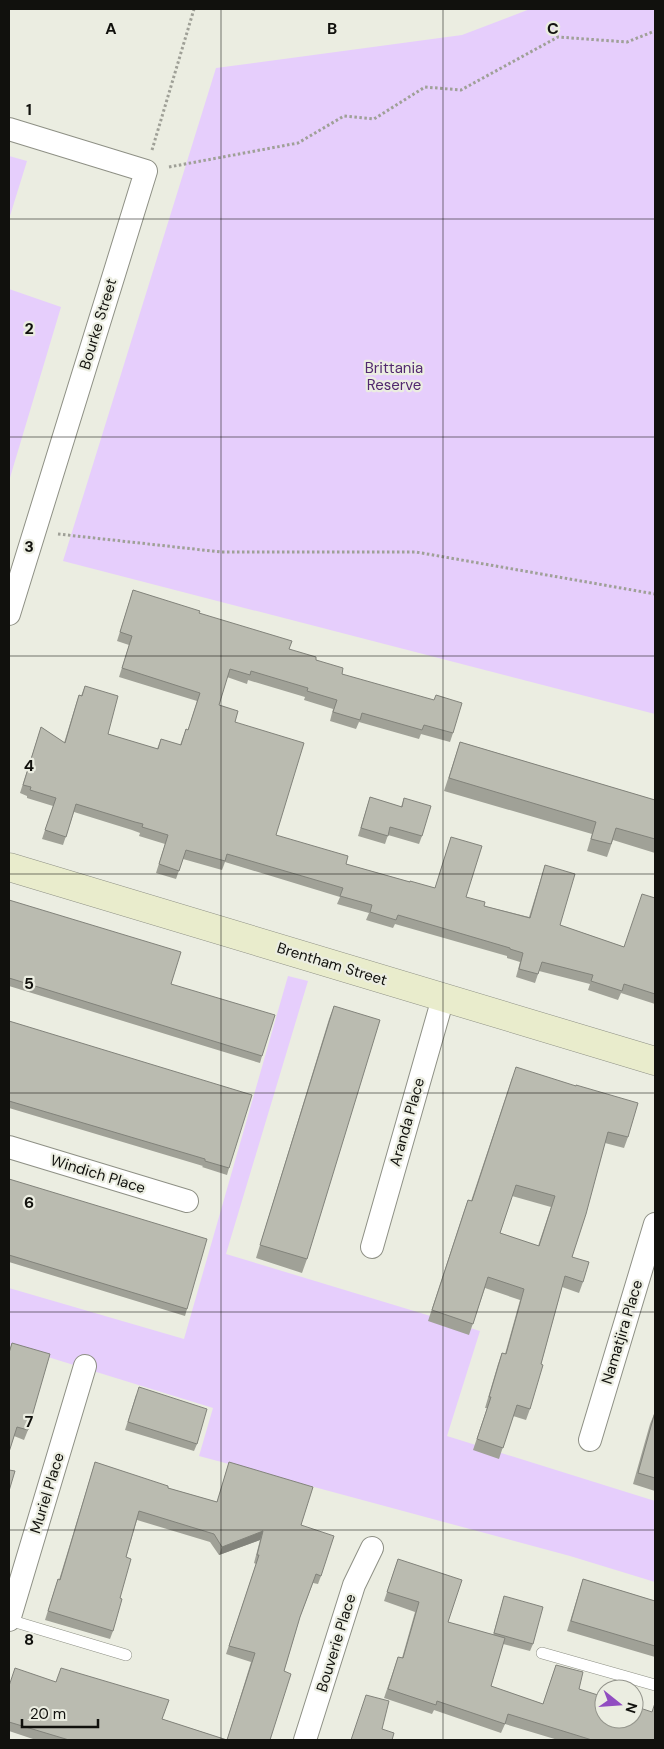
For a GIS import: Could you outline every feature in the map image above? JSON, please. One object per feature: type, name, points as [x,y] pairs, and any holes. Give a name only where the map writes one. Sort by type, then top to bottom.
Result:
[{"type":"street","points":[[9,130],[146,171]]},
{"type":"street","name":"Bourke Street","points":[[9,614],[146,171]]},
{"type":"street","name":"Brentham Street","points":[[9,867],[655,1062]]},
{"type":"street","name":"Aranda Place","points":[[372,1247],[443,998]]},
{"type":"street","name":"Windich Place","points":[[9,1147],[187,1201]]},
{"type":"street","name":"Namatjira Place","points":[[590,1440],[655,1224]]},
{"type":"street","name":"Muriel Place","points":[[9,1620],[86,1366]]},
{"type":"street","name":"Bouverie Place","points":[[305,1740],[354,1585],[372,1548]]},
{"type":"lane","points":[[9,1620],[126,1655]]},
{"type":"lane","points":[[542,1653],[655,1685]]},
{"type":"path","points":[[194,9],[146,171],[298,143],[344,116],[374,118],[425,86],[461,90],[558,37],[627,42],[655,31]]},
{"type":"path","points":[[34,531],[221,552],[416,552],[655,594]]},
{"type":"green space","name":"Brittania Reserve","points":[[530,9],[655,9],[655,714],[63,561],[216,68],[462,35]]},
{"type":"green space","points":[[9,156],[27,161],[9,219]]},
{"type":"green space","points":[[9,289],[61,307],[9,481]]},
{"type":"green space","points":[[288,976],[308,981],[226,1254],[480,1331],[447,1436],[655,1501],[655,1582],[570,1556],[199,1456],[213,1408],[9,1345],[9,1288],[184,1339]]},
{"type":"building","points":[[133,590],[200,611],[199,613],[292,641],[289,649],[343,668],[342,674],[434,700],[436,695],[462,703],[453,733],[424,725],[422,730],[362,713],[360,720],[333,712],[337,700],[307,691],[308,688],[251,671],[250,675],[230,669],[219,705],[238,711],[235,722],[304,743],[276,835],[348,856],[346,864],[435,888],[451,837],[482,846],[466,897],[485,902],[484,906],[530,918],[545,865],[575,874],[560,925],[624,947],[642,894],[655,898],[655,994],[624,984],[622,991],[591,981],[593,975],[542,962],[538,974],[519,969],[523,953],[398,915],[396,920],[370,912],[372,905],[340,896],[343,888],[227,854],[225,861],[186,850],[179,871],[159,864],[168,835],[142,827],[143,824],[76,804],[66,837],[45,830],[56,798],[30,790],[31,787],[23,785],[41,727],[65,743],[79,695],[82,696],[85,686],[118,696],[108,734],[158,749],[161,739],[181,745],[186,729],[188,730],[200,693],[122,668],[132,636],[120,632]]},
{"type":"building","points":[[460,742],[655,800],[655,839],[616,828],[611,844],[591,839],[596,822],[449,778]]},
{"type":"building","points":[[370,797],[402,807],[404,798],[431,806],[422,836],[390,827],[388,836],[361,828]]},
{"type":"building","points":[[9,900],[181,952],[171,984],[275,1015],[262,1056],[9,978]]},
{"type":"building","points":[[334,1006],[380,1020],[307,1259],[260,1245]]},
{"type":"building","points":[[9,1021],[252,1095],[229,1168],[205,1161],[205,1159],[9,1101]]},
{"type":"building","points":[[516,1067],[638,1103],[628,1137],[608,1132],[586,1214],[572,1257],[589,1262],[583,1282],[565,1276],[530,1409],[517,1405],[503,1448],[477,1439],[491,1397],[489,1397],[502,1353],[506,1354],[524,1289],[488,1277],[473,1324],[432,1310],[468,1200],[472,1201]],"holes":[[[516,1185],[555,1196],[539,1246],[500,1233]]]},
{"type":"building","points":[[9,1179],[207,1239],[187,1309],[9,1255]]},
{"type":"building","points":[[12,1343],[50,1354],[28,1430],[17,1427],[9,1452],[9,1353]]},
{"type":"building","points":[[139,1387],[207,1409],[197,1444],[128,1422]]},
{"type":"building","points":[[655,1412],[655,1478],[638,1473]]},
{"type":"building","points":[[95,1462],[168,1486],[168,1488],[217,1502],[229,1462],[313,1487],[301,1525],[334,1536],[321,1576],[316,1574],[300,1617],[284,1671],[291,1674],[270,1740],[227,1740],[255,1653],[229,1646],[259,1555],[257,1555],[263,1531],[222,1547],[214,1534],[139,1511],[126,1557],[131,1559],[113,1631],[48,1611],[58,1579],[60,1580]]},
{"type":"building","points":[[9,1470],[15,1471],[9,1491]]},
{"type":"building","points":[[398,1559],[462,1580],[448,1622],[505,1638],[491,1686],[543,1704],[556,1665],[583,1672],[579,1689],[594,1694],[594,1729],[644,1729],[644,1709],[652,1712],[655,1703],[655,1740],[592,1740],[508,1714],[505,1724],[437,1701],[436,1705],[388,1689],[398,1657],[403,1658],[419,1602],[387,1592]]},
{"type":"building","points":[[583,1579],[655,1601],[655,1646],[571,1621]]},
{"type":"building","points":[[504,1596],[543,1607],[533,1644],[494,1633]]},
{"type":"building","points":[[15,1668],[56,1682],[61,1668],[169,1700],[162,1719],[227,1740],[69,1740],[9,1722],[9,1686]]},
{"type":"building","points":[[366,1695],[389,1701],[382,1729],[394,1733],[392,1740],[351,1740]]}]
